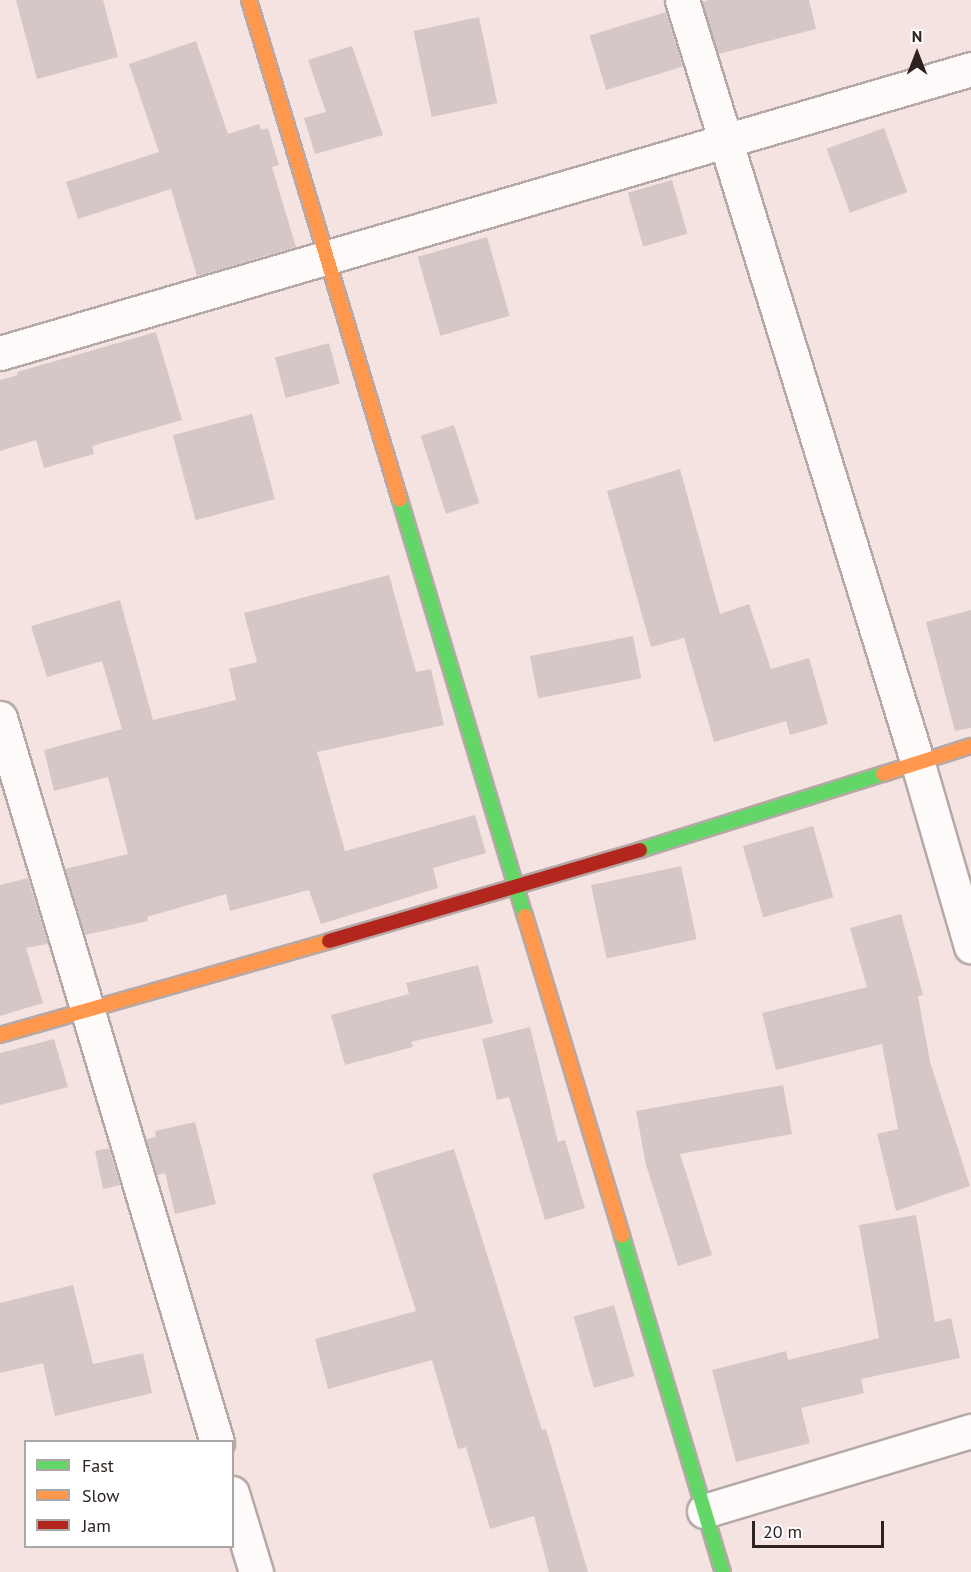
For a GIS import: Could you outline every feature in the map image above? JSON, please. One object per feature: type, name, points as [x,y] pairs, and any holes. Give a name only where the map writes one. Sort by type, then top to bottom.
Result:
[{"type":"street","points":[[249,0],[723,1572]]},
{"type":"street","points":[[682,0],[918,764],[971,946]]},
{"type":"street","points":[[0,353],[971,69]]},
{"type":"street","points":[[0,718],[216,1440]]},
{"type":"street","points":[[0,1035],[517,888],[971,746]]},
{"type":"street","points":[[704,1511],[971,1431]]},
{"type":"street","points":[[234,1500],[256,1572]]},
{"type":"building","points":[[16,0],[103,0],[118,57],[37,79]]},
{"type":"building","points":[[710,0],[809,0],[816,29],[718,54],[702,2]]},
{"type":"building","points":[[666,12],[683,67],[606,90],[589,35]]},
{"type":"building","points":[[479,17],[497,103],[432,117],[413,31]]},
{"type":"building","points":[[196,41],[228,134],[259,124],[261,130],[268,128],[279,165],[272,167],[296,247],[197,276],[171,189],[78,219],[66,182],[159,152],[129,64]]},
{"type":"building","points":[[352,46],[383,135],[315,154],[304,118],[326,112],[308,60]]},
{"type":"building","points":[[884,128],[907,192],[850,213],[827,149]]},
{"type":"building","points":[[672,180],[687,234],[643,247],[628,193]]},
{"type":"building","points":[[487,237],[510,316],[440,336],[418,257]]},
{"type":"building","points":[[156,332],[182,420],[92,446],[94,454],[44,468],[36,440],[0,451],[0,380],[18,375],[17,372]]},
{"type":"building","points":[[329,343],[340,384],[286,398],[275,357]]},
{"type":"building","points":[[252,414],[275,499],[196,520],[173,435]]},
{"type":"building","points":[[454,425],[479,503],[446,514],[421,436]]},
{"type":"building","points":[[680,469],[720,614],[749,604],[771,669],[809,658],[828,724],[790,735],[786,721],[714,742],[684,638],[651,647],[607,491]]},
{"type":"building","points":[[389,575],[416,672],[431,669],[444,725],[317,752],[345,851],[475,815],[486,853],[433,868],[438,888],[321,924],[309,890],[230,911],[226,894],[147,917],[148,921],[85,935],[65,869],[128,854],[108,777],[54,791],[44,750],[122,729],[102,661],[47,677],[31,626],[120,600],[153,720],[236,700],[229,669],[257,662],[244,613]]},
{"type":"building","points":[[971,610],[971,728],[955,731],[926,622]]},
{"type":"building","points":[[633,636],[641,678],[538,698],[530,656]]},
{"type":"building","points":[[813,826],[833,897],[763,917],[743,846]]},
{"type":"building","points":[[681,866],[697,939],[607,958],[591,885]]},
{"type":"building","points":[[28,878],[48,944],[26,948],[43,1003],[0,1016],[0,885]]},
{"type":"building","points":[[901,914],[923,995],[918,996],[930,1062],[970,1186],[896,1211],[877,1134],[898,1129],[882,1044],[776,1070],[762,1013],[867,987],[850,928]]},
{"type":"building","points":[[478,965],[493,1023],[411,1042],[413,1047],[345,1065],[331,1015],[409,994],[406,983]]},
{"type":"building","points":[[530,1027],[558,1142],[565,1140],[585,1208],[545,1220],[509,1097],[497,1100],[482,1039]]},
{"type":"building","points":[[54,1039],[68,1087],[0,1105],[0,1053]]},
{"type":"building","points":[[783,1085],[792,1134],[680,1154],[712,1255],[678,1266],[646,1165],[636,1111]]},
{"type":"building","points":[[195,1122],[216,1204],[175,1214],[165,1173],[157,1175],[146,1139],[156,1137],[155,1131]]},
{"type":"building","points":[[109,1148],[120,1185],[103,1189],[95,1151]]},
{"type":"building","points":[[454,1149],[542,1430],[546,1429],[588,1572],[549,1572],[534,1516],[490,1529],[466,1447],[458,1449],[432,1360],[328,1389],[315,1339],[416,1311],[372,1174]]},
{"type":"building","points":[[916,1215],[935,1322],[951,1318],[960,1358],[861,1379],[864,1393],[801,1408],[810,1443],[736,1462],[712,1370],[786,1351],[788,1360],[879,1338],[859,1225]]},
{"type":"building","points":[[73,1285],[93,1364],[143,1353],[152,1393],[55,1416],[43,1363],[0,1373],[0,1303]]},
{"type":"building","points":[[614,1305],[634,1376],[594,1388],[574,1317]]},
{"type":"traffic: fast","points":[[400,500],[525,916]]},
{"type":"traffic: fast","points":[[640,850],[883,774]]},
{"type":"traffic: fast","points":[[622,1236],[723,1572]]},
{"type":"traffic: slow","points":[[249,0],[400,500]]},
{"type":"traffic: slow","points":[[883,774],[971,746]]},
{"type":"traffic: slow","points":[[525,916],[622,1236]]},
{"type":"traffic: slow","points":[[0,1035],[329,941]]},
{"type":"traffic: jam","points":[[329,941],[640,850]]}]
